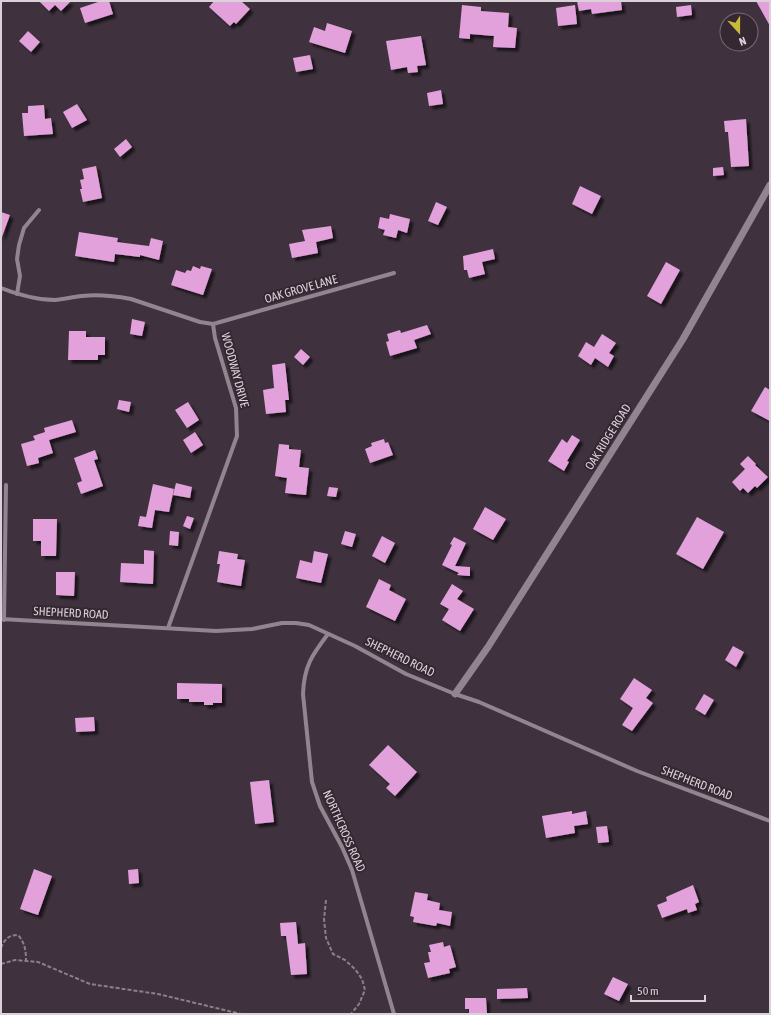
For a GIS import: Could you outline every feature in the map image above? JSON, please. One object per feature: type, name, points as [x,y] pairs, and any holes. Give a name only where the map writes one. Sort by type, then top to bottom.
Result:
[{"type":"street","name":"OAK RIDGE ROAD","points":[[455,694],[488,647],[683,339],[770,185]]},
{"type":"street","points":[[17,294],[20,276],[18,259],[19,245],[24,228],[39,210]]},
{"type":"street","name":"OAK GROVE LANE","points":[[213,324],[394,272]]},
{"type":"street","name":"WOODWAY DRIVE","points":[[1,288],[17,294],[39,299],[55,300],[86,296],[114,296],[131,299],[200,322],[213,324],[215,338],[236,408],[237,436],[168,628]]},
{"type":"street","points":[[3,620],[6,485]]},
{"type":"street","name":"SHEPHERD ROAD","points":[[3,620],[216,631],[252,629],[282,623],[309,625],[355,646],[406,674],[479,702],[637,771],[770,821]]},
{"type":"street","name":"NORTHCROSS ROAD","points":[[328,634],[308,664],[303,682],[312,782],[320,806],[342,847],[352,870],[394,1014]]},
{"type":"path","points":[[326,900],[324,919],[326,938],[334,954],[345,960],[355,969],[362,979],[366,990],[359,1004],[351,1014]]},
{"type":"path","points":[[1,948],[5,940],[12,935],[18,935],[26,949],[26,961]]},
{"type":"path","points":[[1,964],[15,960],[38,962],[90,984],[158,994],[241,1014]]},
{"type":"building","points":[[39,1],[71,1],[61,11],[55,5],[49,11]]},
{"type":"building","points":[[101,1],[109,1],[113,14],[85,23],[80,8]]},
{"type":"building","points":[[214,1],[241,1],[250,9],[236,24],[234,22],[230,26],[209,7]]},
{"type":"building","points":[[577,1],[621,1],[622,10],[592,14],[591,9],[579,11]]},
{"type":"building","points":[[756,1],[770,1],[770,26]]},
{"type":"building","points":[[462,5],[481,7],[481,11],[509,13],[508,27],[517,28],[515,48],[493,47],[494,36],[470,34],[470,39],[459,38]]},
{"type":"building","points":[[575,5],[577,24],[558,26],[556,8]]},
{"type":"building","points":[[691,5],[692,15],[677,17],[676,7]]},
{"type":"building","points":[[327,23],[352,31],[345,53],[309,42],[314,27],[325,31]]},
{"type":"building","points":[[28,31],[40,42],[31,52],[19,41]]},
{"type":"building","points":[[421,36],[426,65],[417,66],[418,72],[408,73],[407,67],[391,70],[386,41]]},
{"type":"building","points":[[310,55],[313,69],[296,72],[293,58]]},
{"type":"building","points":[[441,90],[443,104],[429,106],[427,93]]},
{"type":"building","points":[[77,104],[87,120],[72,128],[63,112]]},
{"type":"building","points":[[44,105],[45,119],[51,118],[53,134],[24,136],[22,113],[28,113],[28,106]]},
{"type":"building","points":[[746,119],[749,166],[731,167],[728,132],[725,132],[724,121]]},
{"type":"building","points":[[126,139],[132,147],[120,157],[114,149]]},
{"type":"building","points":[[96,166],[102,198],[83,202],[80,189],[82,189],[80,180],[84,179],[82,169]]},
{"type":"building","points":[[723,167],[724,175],[713,176],[713,168]]},
{"type":"building","points":[[580,186],[601,196],[592,214],[572,204]]},
{"type":"building","points":[[436,202],[447,207],[438,225],[428,221]]},
{"type":"building","points":[[1,212],[10,215],[2,237],[1,236]]},
{"type":"building","points":[[390,214],[410,219],[407,233],[398,230],[396,238],[383,235],[385,230],[378,228],[380,217],[389,219]]},
{"type":"building","points":[[331,226],[333,238],[316,242],[318,253],[292,258],[289,244],[305,241],[302,230]]},
{"type":"building","points":[[79,232],[118,238],[117,242],[149,246],[151,238],[163,241],[159,260],[140,255],[140,257],[115,254],[114,262],[75,256]]},
{"type":"building","points":[[493,249],[495,259],[482,262],[485,274],[469,278],[467,270],[464,270],[463,256]]},
{"type":"building","points":[[666,262],[680,270],[661,304],[647,296]]},
{"type":"building","points":[[193,266],[200,269],[201,266],[212,269],[203,295],[171,285],[176,270],[185,273],[187,270],[191,271]]},
{"type":"building","points":[[132,319],[145,322],[142,336],[130,334]]},
{"type":"building","points":[[427,325],[431,334],[414,340],[417,348],[390,356],[386,342],[389,341],[387,334],[400,330],[401,333]]},
{"type":"building","points":[[69,331],[86,331],[86,337],[105,337],[105,355],[98,355],[98,360],[68,360]]},
{"type":"building","points":[[602,334],[616,343],[609,353],[614,356],[608,367],[595,358],[591,365],[578,356],[586,342],[594,347]]},
{"type":"building","points":[[301,349],[310,357],[303,365],[294,357]]},
{"type":"building","points":[[285,363],[289,400],[285,400],[286,412],[266,414],[263,390],[274,388],[272,365]]},
{"type":"building","points":[[765,387],[770,390],[770,421],[751,411]]},
{"type":"building","points":[[119,400],[131,402],[129,412],[117,409]]},
{"type":"building","points":[[188,402],[199,420],[187,428],[175,410]]},
{"type":"building","points":[[72,420],[76,432],[49,440],[53,453],[38,458],[39,463],[27,466],[21,444],[35,440],[33,436],[45,432],[44,428]]},
{"type":"building","points":[[195,432],[203,445],[191,453],[183,440]]},
{"type":"building","points":[[572,435],[580,440],[567,461],[569,462],[564,471],[548,461],[562,439],[567,443]]},
{"type":"building","points":[[384,439],[385,443],[388,442],[393,455],[370,463],[365,449],[372,446],[371,443]]},
{"type":"building","points":[[279,444],[289,445],[289,449],[301,450],[299,467],[309,468],[306,495],[285,493],[287,478],[275,476]]},
{"type":"building","points":[[95,450],[98,459],[94,460],[103,486],[81,494],[77,483],[82,481],[74,458]]},
{"type":"building","points":[[748,456],[768,477],[757,488],[755,486],[748,493],[743,488],[740,491],[732,482],[745,469],[740,464]]},
{"type":"building","points":[[176,483],[192,487],[190,498],[173,495]]},
{"type":"building","points":[[153,484],[174,489],[169,512],[155,510],[152,528],[138,526],[140,516],[146,517]]},
{"type":"building","points":[[329,487],[338,488],[336,497],[327,496]]},
{"type":"building","points":[[485,507],[506,519],[493,540],[473,529]]},
{"type":"building","points":[[187,516],[194,518],[190,529],[183,526]]},
{"type":"building","points":[[697,517],[724,532],[703,569],[676,554]]},
{"type":"building","points":[[33,519],[57,519],[56,556],[41,556],[41,541],[33,541]]},
{"type":"building","points":[[170,531],[179,532],[178,546],[169,545]]},
{"type":"building","points":[[345,531],[356,534],[352,547],[341,544]]},
{"type":"building","points":[[382,536],[395,543],[385,563],[372,556]]},
{"type":"building","points":[[454,537],[466,543],[455,566],[470,567],[470,576],[457,575],[459,573],[442,565],[452,545],[450,544]]},
{"type":"building","points":[[144,550],[154,551],[153,584],[120,582],[121,563],[144,564]]},
{"type":"building","points":[[219,551],[238,554],[237,559],[245,560],[241,586],[217,582],[220,564],[217,564]]},
{"type":"building","points":[[314,551],[328,554],[321,583],[296,578],[300,560],[312,563]]},
{"type":"building","points":[[56,572],[75,572],[74,596],[56,595]]},
{"type":"building","points":[[379,579],[391,585],[389,590],[406,599],[395,621],[366,607]]},
{"type":"building","points":[[452,584],[463,591],[457,599],[474,609],[460,631],[442,620],[449,609],[440,604]]},
{"type":"building","points":[[733,646],[744,652],[736,667],[725,660]]},
{"type":"building","points":[[634,678],[652,690],[646,698],[653,703],[632,731],[622,725],[633,708],[620,699]]},
{"type":"building","points":[[177,683],[222,684],[222,703],[204,705],[204,702],[189,702],[189,699],[177,699]]},
{"type":"building","points":[[704,694],[714,700],[705,715],[695,709]]},
{"type":"building","points":[[94,717],[95,731],[76,732],[75,718]]},
{"type":"building","points":[[388,745],[417,772],[395,796],[386,788],[390,784],[369,765]]},
{"type":"building","points":[[269,780],[274,822],[255,824],[250,782]]},
{"type":"building","points":[[572,811],[572,814],[586,811],[588,824],[574,826],[575,833],[546,838],[542,816]]},
{"type":"building","points":[[607,826],[609,842],[598,843],[596,827]]},
{"type":"building","points":[[34,869],[52,876],[38,915],[20,909]]},
{"type":"building","points":[[138,869],[139,883],[129,884],[128,870]]},
{"type":"building","points":[[693,885],[699,902],[695,904],[697,910],[688,913],[687,909],[662,918],[657,905],[667,901],[666,897]]},
{"type":"building","points":[[415,892],[428,894],[427,900],[440,903],[439,910],[452,912],[450,926],[437,923],[436,926],[413,922],[414,917],[410,916]]},
{"type":"building","points":[[296,922],[298,944],[305,943],[307,974],[291,975],[286,936],[281,936],[280,923]]},
{"type":"building","points":[[443,942],[444,947],[450,945],[456,967],[449,969],[450,973],[428,978],[424,963],[430,962],[428,952],[431,952],[429,945]]},
{"type":"building","points":[[613,977],[628,984],[619,1001],[604,994]]},
{"type":"building","points":[[527,988],[528,998],[497,999],[497,989]]},
{"type":"building","points":[[465,998],[486,998],[487,1014],[469,1014],[469,1009],[465,1009]]}]
